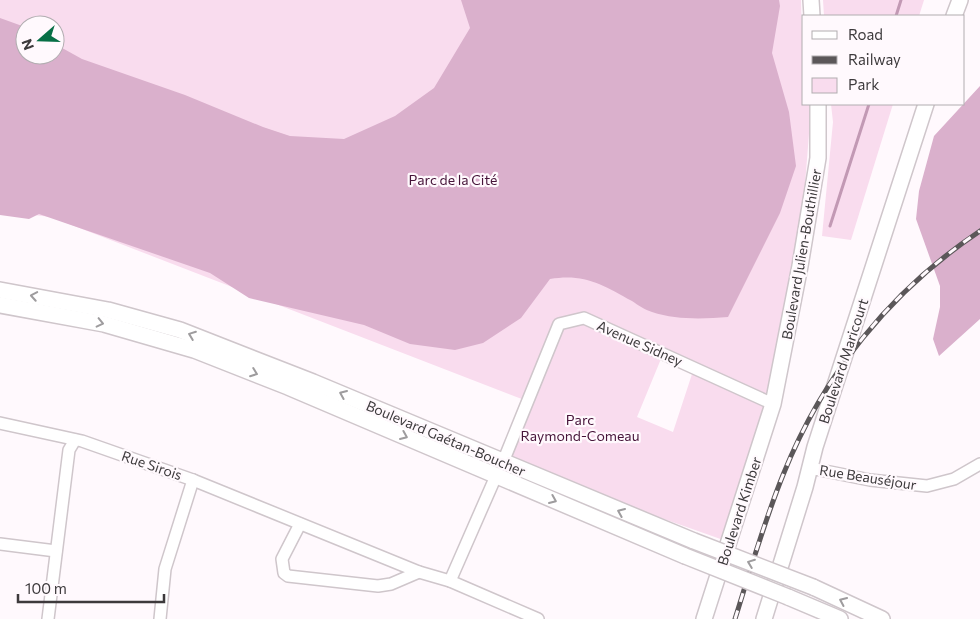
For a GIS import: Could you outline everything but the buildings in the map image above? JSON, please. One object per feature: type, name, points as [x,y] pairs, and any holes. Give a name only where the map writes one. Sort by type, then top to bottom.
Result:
[{"type":"main road","points":[[811,0],[812,15]]},
{"type":"main road","points":[[954,15],[960,0]]},
{"type":"main road","name":"Boulevard Julien-Bouthillier","points":[[773,404],[800,266],[818,158],[818,105]]},
{"type":"main road","name":"Boulevard Maricourt","points":[[764,619],[926,105]]},
{"type":"main road","name":"Boulevard Gaétan-Boucher","points":[[0,290],[108,310],[180,330],[321,385],[503,462],[840,619]]},
{"type":"main road","name":"Boulevard Gaétan-Boucher","points":[[0,305],[104,324],[194,350],[288,386],[496,476],[664,538],[813,587],[877,616]]},
{"type":"main road","name":"Boulevard Kimber","points":[[704,619],[773,404]]},
{"type":"street","name":"Avenue Sidney","points":[[503,462],[559,324],[584,318],[773,404]]},
{"type":"street","name":"Rue Sirois","points":[[0,423],[75,440],[193,480],[419,572],[450,581],[538,619]]},
{"type":"street","points":[[48,619],[69,450],[75,440]]},
{"type":"street","name":"Rue Beauséjour","points":[[810,468],[870,480],[927,486],[954,479],[979,467]]},
{"type":"street","points":[[450,581],[496,476]]},
{"type":"street","points":[[160,619],[166,569],[193,480]]},
{"type":"street","points":[[300,524],[282,559],[284,573],[288,576],[378,586],[390,584],[419,572]]},
{"type":"street","points":[[0,544],[56,551]]},
{"type":"green space","name":"Parc de la Cité","points":[[0,0],[801,0],[802,105],[809,105],[810,121],[803,210],[770,400],[663,354],[637,417],[673,432],[694,368],[773,404],[729,542],[503,462],[527,401],[51,217],[0,211]]},
{"type":"green space","name":"Parc de la Cité","points":[[461,0],[779,0],[780,6],[772,53],[789,112],[796,166],[780,213],[728,317],[690,318],[661,315],[647,310],[612,290],[593,282],[573,278],[550,279],[521,318],[483,343],[455,350],[410,344],[364,325],[249,298],[210,273],[39,214],[29,219],[0,215],[0,18],[15,23],[15,65],[65,65],[65,50],[82,59],[185,95],[290,136],[344,139],[395,116],[434,88],[470,28]]},
{"type":"green space","points":[[823,0],[924,0],[919,15],[824,15]]},
{"type":"green space","points":[[980,86],[980,319],[939,356],[933,339],[940,307],[940,286],[916,219],[919,191],[934,136],[963,105],[965,105],[965,102]]},
{"type":"green space","points":[[831,105],[893,105],[851,240],[822,236],[833,122]]},
{"type":"waterway","points":[[896,15],[901,0]]},
{"type":"waterway","points":[[830,226],[869,105]]},
{"type":"railway","points":[[735,619],[776,493],[799,438],[818,403],[839,370],[889,308],[917,280],[980,231]]},
{"type":"park label","name":"Parc Raymond-Comeau","points":[[580,428]]}]
